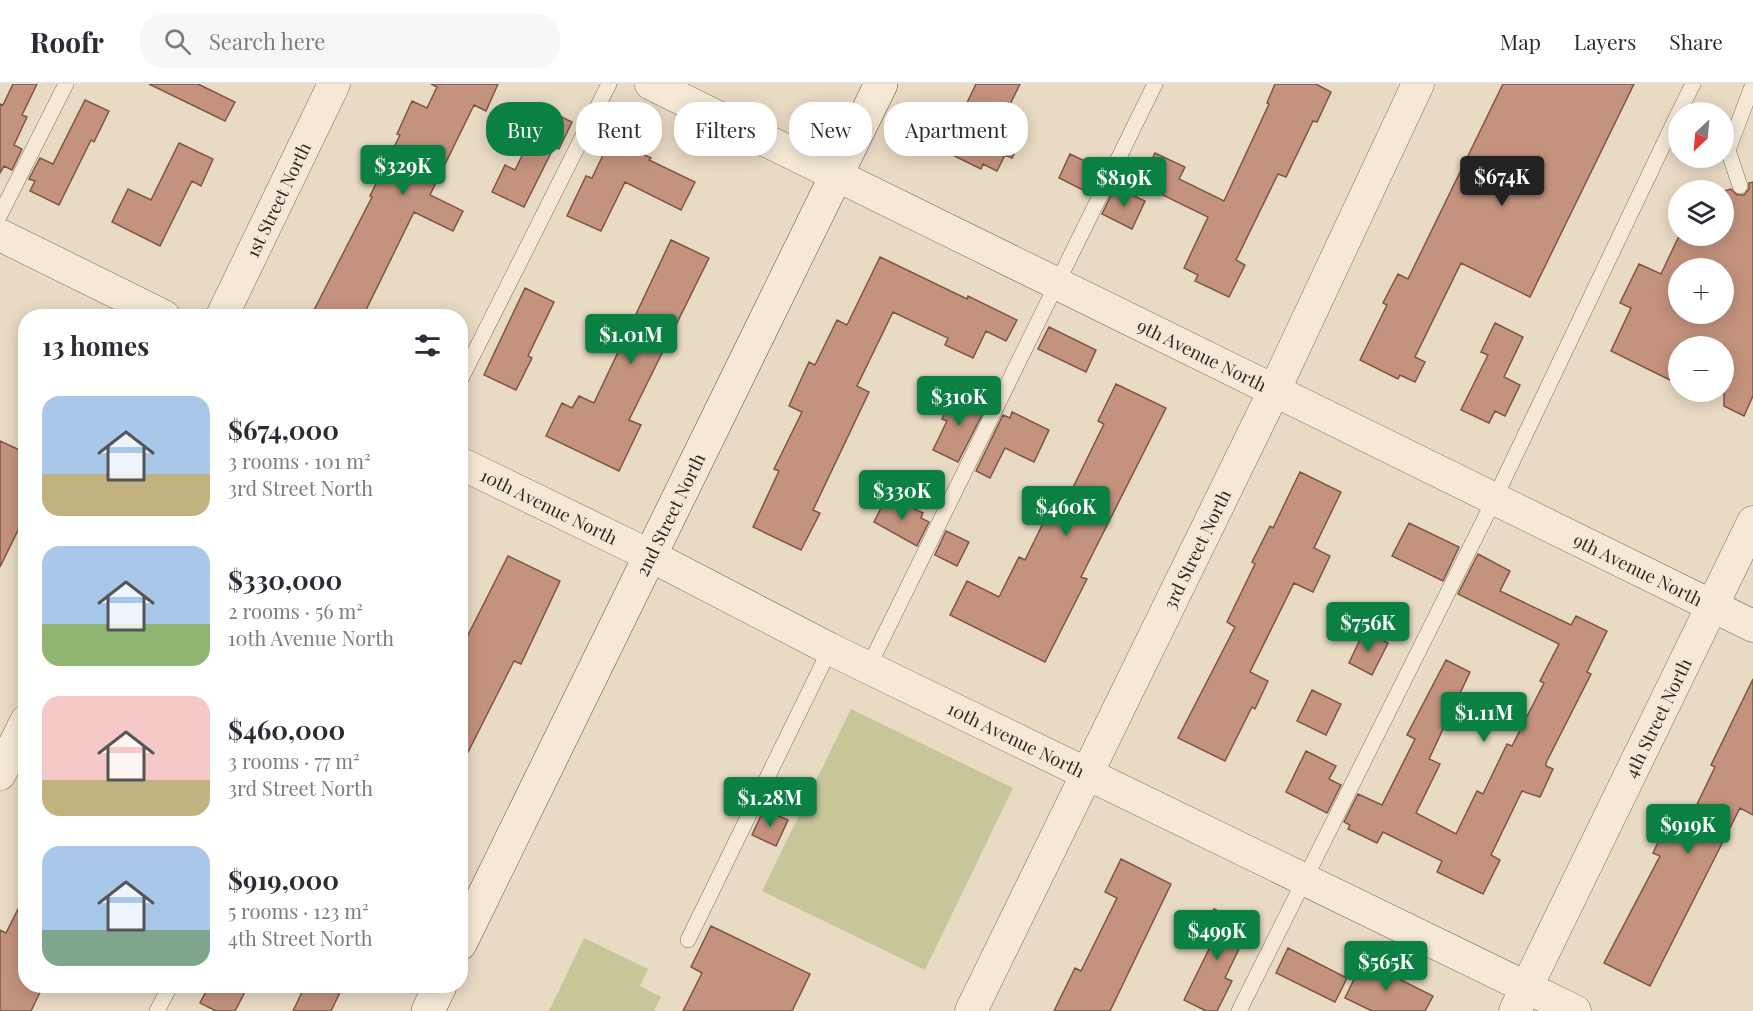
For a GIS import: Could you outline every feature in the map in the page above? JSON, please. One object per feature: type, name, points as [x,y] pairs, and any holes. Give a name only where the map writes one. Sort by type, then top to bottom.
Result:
[{"type":"street","name":"1st Street North","points":[[225,309],[334,84]]},
{"type":"street","name":"9th Avenue North","points":[[651,84],[1057,286],[1753,626]]},
{"type":"street","name":"2nd Street North","points":[[468,928],[881,84]]},
{"type":"street","name":"3rd Street North","points":[[971,1011],[1274,391],[1418,84]]},
{"type":"street","points":[[0,235],[150,309]]},
{"type":"street","name":"10th Avenue North","points":[[468,467],[651,556],[830,649],[1303,879],[1521,999],[1575,1011]]},
{"type":"street","name":"4th Street North","points":[[1521,999],[1753,522]]},
{"type":"street","points":[[0,774],[18,737]]},
{"type":"street","points":[[428,1011],[437,993]]},
{"type":"lane","points":[[0,215],[66,84]]},
{"type":"lane","points":[[468,365],[609,84]]},
{"type":"lane","points":[[869,666],[1155,84]]},
{"type":"lane","points":[[1684,102],[1693,84]]},
{"type":"lane","points":[[1740,186],[1728,150],[1753,84]]},
{"type":"lane","points":[[1239,1011],[1494,500],[1668,136]]},
{"type":"lane","points":[[688,940],[830,649]]},
{"type":"lane","points":[[157,1011],[166,993]]},
{"type":"green space","points":[[851,709],[1013,788],[925,970],[762,891]]},
{"type":"green space","points":[[584,938],[648,969],[640,986],[661,997],[654,1011],[549,1011]]},
{"type":"building","points":[[13,84],[37,84],[22,115],[27,117],[14,145],[22,149],[12,170],[4,166],[0,173],[0,104],[3,105]]},
{"type":"building","points":[[149,84],[198,84],[235,102],[225,121]]},
{"type":"building","points":[[431,84],[498,84],[490,102],[486,102],[486,111],[474,105],[430,195],[463,211],[453,231],[414,212],[366,309],[315,309],[372,197],[370,196],[400,135],[397,134],[412,101],[427,108],[437,87]]},
{"type":"building","points":[[976,84],[1020,84],[1011,102],[967,102]]},
{"type":"building","points":[[1275,84],[1316,84],[1331,92],[1317,122],[1313,121],[1286,177],[1278,174],[1236,260],[1245,265],[1229,297],[1195,281],[1198,275],[1184,268],[1208,217],[1140,184],[1155,153],[1185,167],[1179,179],[1224,201],[1269,104],[1267,103]]},
{"type":"building","points":[[1503,84],[1634,84],[1530,297],[1461,263],[1415,357],[1425,362],[1415,382],[1400,375],[1398,379],[1360,360],[1387,305],[1383,303],[1398,274],[1408,279]]},
{"type":"building","points":[[85,100],[109,111],[94,142],[91,140],[59,205],[30,191],[35,181],[29,179],[40,158],[53,164]]},
{"type":"building","points":[[564,118],[572,122],[564,139]]},
{"type":"building","points":[[179,143],[213,159],[201,186],[192,181],[160,246],[112,222],[128,189],[151,200]]},
{"type":"building","points":[[1070,154],[1095,166],[1083,190],[1059,178]]},
{"type":"building","points":[[522,156],[550,156],[524,207],[492,192],[505,165],[515,170]]},
{"type":"building","points":[[603,156],[647,156],[651,158],[649,160],[695,182],[681,210],[625,182],[601,231],[567,216],[586,176],[592,178]]},
{"type":"building","points":[[954,156],[1004,156],[997,171],[983,164],[981,169]]},
{"type":"building","points":[[1753,182],[1753,396],[1744,416],[1724,406],[1724,402],[1734,402],[1734,336],[1668,336],[1668,379],[1611,351],[1631,308],[1620,303],[1639,264],[1661,274],[1668,259],[1668,324],[1734,324],[1734,258],[1669,258],[1674,246],[1734,246],[1734,192],[1737,195],[1744,195],[1749,189],[1749,183]]},
{"type":"building","points":[[1115,187],[1145,201],[1132,229],[1102,214]]},
{"type":"building","points":[[671,240],[709,258],[629,420],[641,425],[619,471],[546,436],[562,403],[572,408],[579,396],[594,403]]},
{"type":"building","points":[[880,257],[967,299],[968,296],[1017,320],[1006,341],[986,331],[973,358],[945,345],[948,338],[893,312],[857,386],[869,392],[813,510],[820,513],[801,550],[753,527],[779,471],[774,469],[802,412],[789,406],[809,362],[815,365],[837,320],[847,325]]},
{"type":"building","points":[[525,288],[554,302],[528,356],[532,358],[516,390],[484,375]]},
{"type":"building","points":[[1495,323],[1523,337],[1504,377],[1520,385],[1505,416],[1495,411],[1489,423],[1461,410],[1488,355],[1481,352]]},
{"type":"building","points":[[1049,327],[1096,350],[1086,372],[1038,349]]},
{"type":"building","points":[[1116,384],[1166,408],[1081,577],[1087,579],[1045,662],[950,615],[967,581],[999,597],[1019,557],[1025,560],[1051,507],[1061,512],[1104,424],[1098,421]]},
{"type":"building","points":[[955,393],[986,407],[958,462],[933,450],[947,421],[942,419]]},
{"type":"building","points":[[1012,412],[1049,430],[1034,462],[1005,448],[990,478],[976,471],[1003,415],[1010,418]]},
{"type":"building","points":[[0,441],[18,449],[18,530],[0,567]]},
{"type":"building","points":[[1300,472],[1341,492],[1314,548],[1330,556],[1313,592],[1294,583],[1250,672],[1268,681],[1255,709],[1252,707],[1225,761],[1178,738],[1235,627],[1227,622],[1255,564],[1252,562],[1270,526],[1273,528]]},
{"type":"building","points":[[887,496],[923,513],[921,518],[929,522],[917,546],[874,522]]},
{"type":"building","points":[[1409,523],[1459,547],[1443,581],[1392,556]]},
{"type":"building","points":[[946,531],[969,542],[957,566],[935,555]]},
{"type":"building","points":[[1478,554],[1510,571],[1500,591],[1571,625],[1576,616],[1607,631],[1587,672],[1591,674],[1546,763],[1546,766],[1553,769],[1540,797],[1522,791],[1491,855],[1500,860],[1483,894],[1437,872],[1442,861],[1383,832],[1377,843],[1348,829],[1350,825],[1344,822],[1358,794],[1382,805],[1415,739],[1407,735],[1446,660],[1470,672],[1429,759],[1440,764],[1416,813],[1456,834],[1477,791],[1483,794],[1507,744],[1512,746],[1544,683],[1540,681],[1559,644],[1458,594]]},
{"type":"building","points":[[508,556],[560,581],[521,664],[514,661],[468,752],[468,635]]},
{"type":"building","points":[[1364,631],[1388,643],[1372,675],[1349,663]]},
{"type":"building","points":[[1753,679],[1753,815],[1740,808],[1650,986],[1604,963],[1660,856],[1653,853],[1668,821],[1685,829],[1715,767],[1711,765]]},
{"type":"building","points":[[1312,690],[1341,704],[1326,735],[1297,721]]},
{"type":"building","points":[[1306,751],[1336,766],[1329,779],[1341,785],[1327,813],[1286,792]]},
{"type":"building","points":[[764,809],[788,820],[776,846],[752,835]]},
{"type":"building","points":[[1121,859],[1171,884],[1110,1011],[1054,1011],[1075,968],[1081,971],[1117,898],[1105,892]]},
{"type":"building","points":[[18,909],[18,993],[40,993],[31,1011],[0,1011],[0,930],[6,933]]},
{"type":"building","points":[[1214,909],[1250,926],[1225,978],[1232,981],[1217,1011],[1206,1011],[1184,1000],[1213,941],[1201,935]]},
{"type":"building","points":[[711,926],[810,974],[792,1011],[683,1011],[702,973],[691,967]]},
{"type":"building","points":[[1288,948],[1347,978],[1335,1002],[1276,973]]},
{"type":"building","points":[[1363,961],[1433,996],[1425,1011],[1372,1011],[1345,998]]},
{"type":"building","points":[[205,993],[244,993],[235,1011],[216,1011],[200,1003]]},
{"type":"building","points":[[302,993],[340,993],[331,1011],[293,1011]]}]
